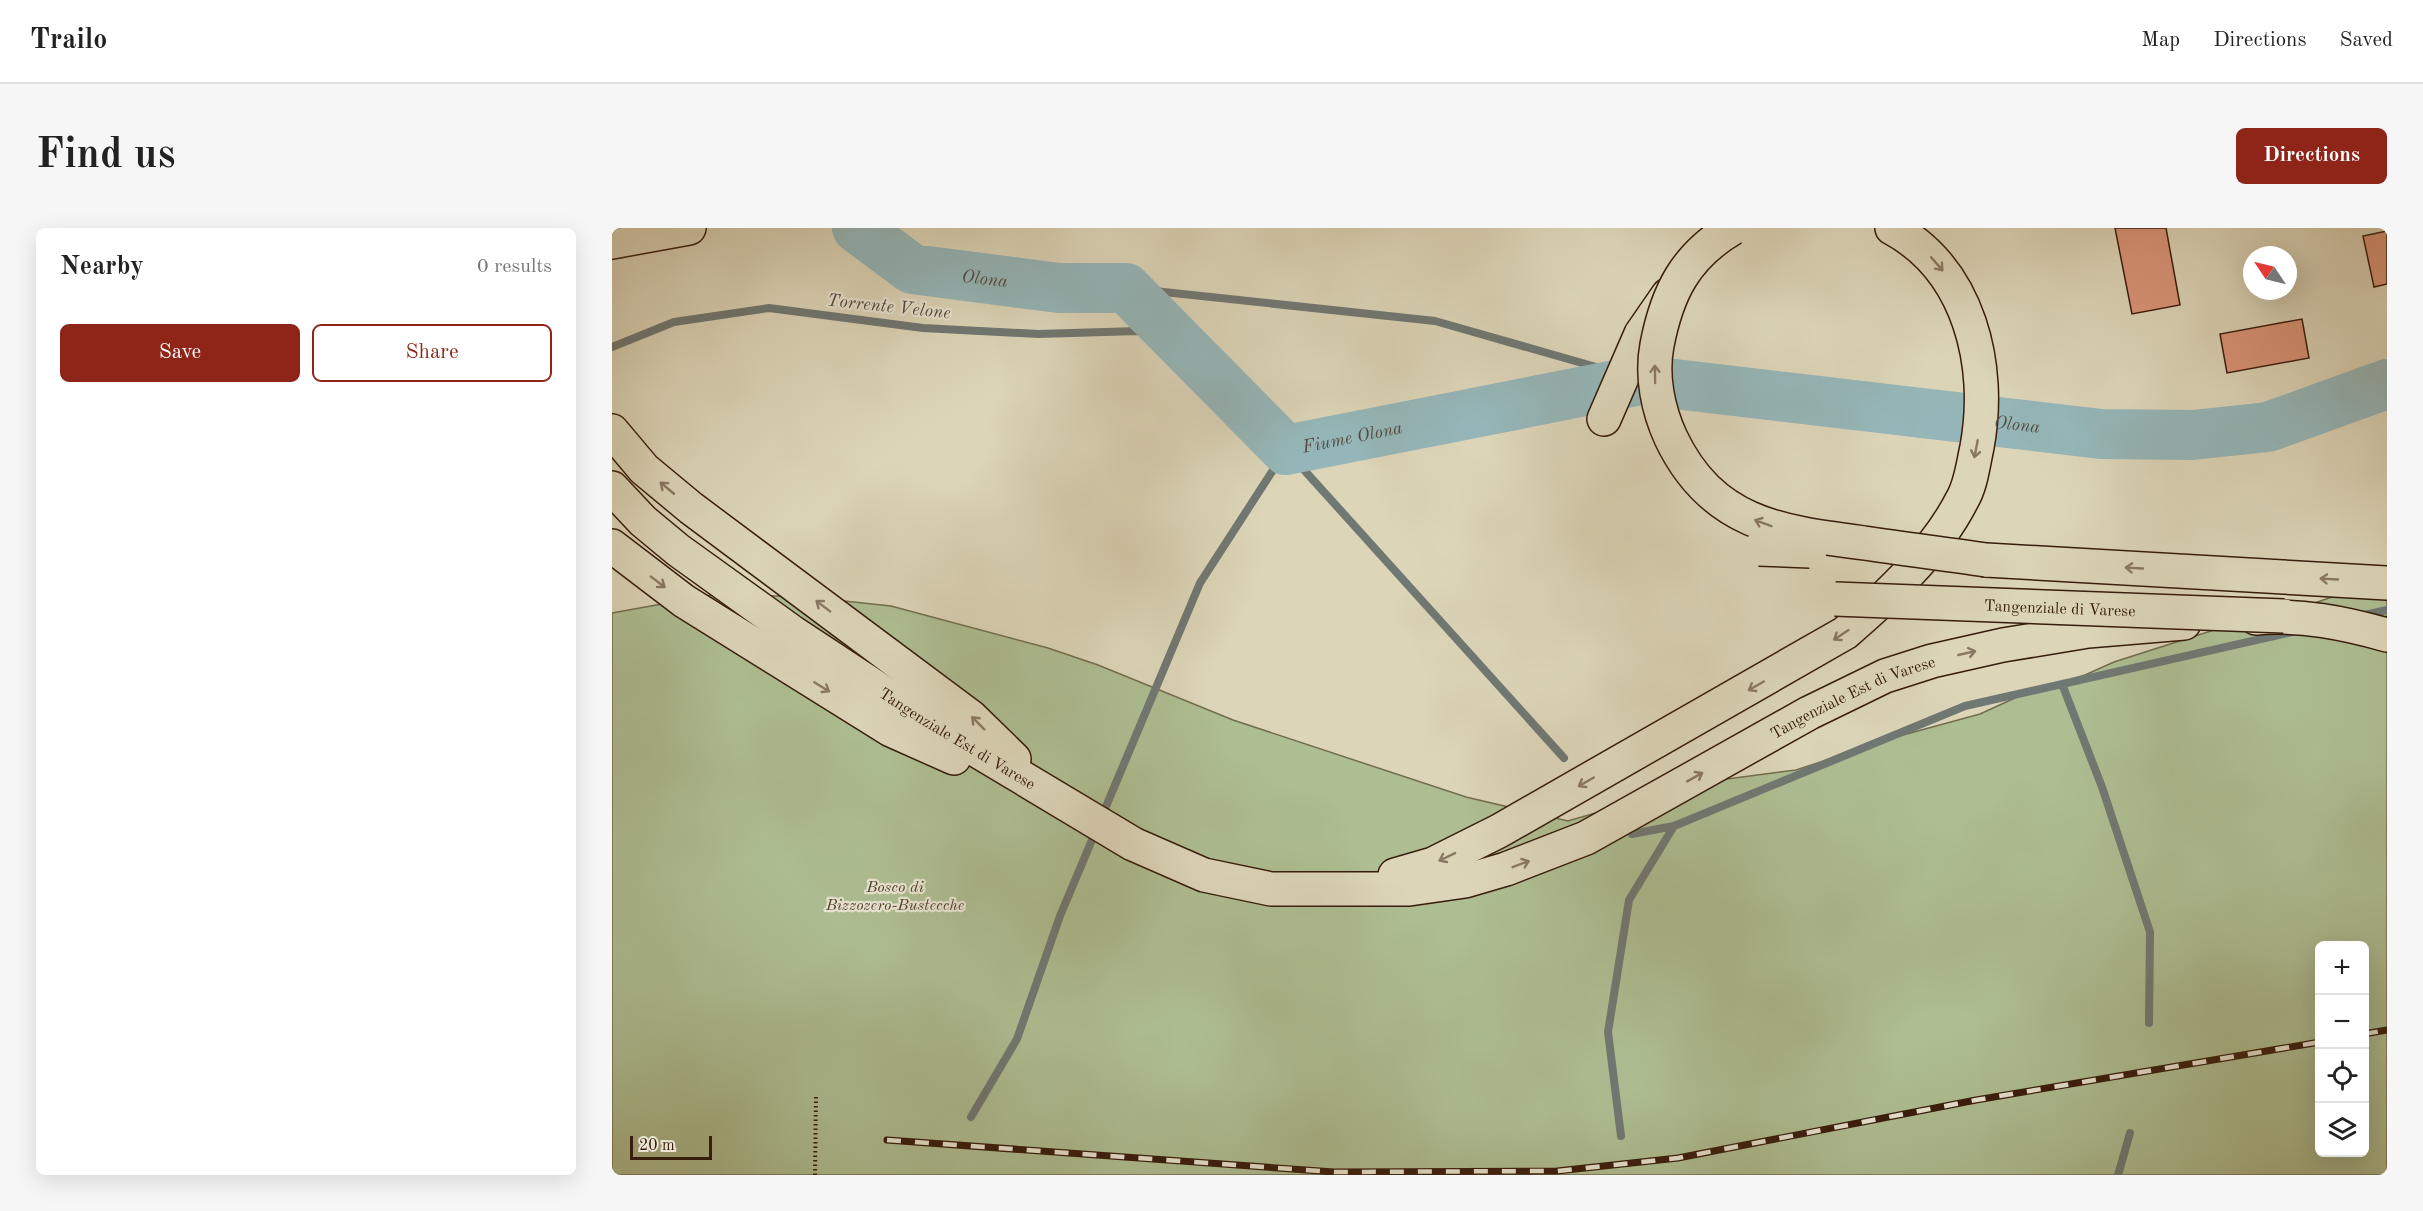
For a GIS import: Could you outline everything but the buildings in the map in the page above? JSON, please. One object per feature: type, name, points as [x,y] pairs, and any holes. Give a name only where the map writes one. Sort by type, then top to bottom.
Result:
[{"type":"main road","points":[[612,242],[689,228]]},
{"type":"main road","points":[[1604,419],[1641,334],[1697,254],[1733,228]]},
{"type":"main road","name":"Tangenziale Est di Varese","points":[[1347,890],[1433,864],[1499,831],[1806,657],[1845,633],[1886,598],[1946,526],[1963,499],[1972,469],[1982,421],[1980,377],[1972,333],[1961,300],[1938,264],[1921,248],[1892,228]]},
{"type":"main road","points":[[1676,283],[1664,312],[1655,352],[1655,383],[1666,428],[1677,451],[1694,476],[1711,495],[1737,512],[1763,524],[1796,534],[1986,560]]},
{"type":"main road","points":[[612,431],[644,469],[691,508],[971,717],[1049,795]]},
{"type":"main road","name":"Tangenziale Est di Varese","points":[[612,488],[643,521],[678,550],[792,632],[921,717],[1049,795],[1133,844],[1204,875],[1271,889],[1409,889],[1465,881],[1506,869],[1586,838],[1809,713],[1885,676],[2003,645],[2088,632],[2284,616],[2354,626],[2387,635]]},
{"type":"main road","points":[[612,546],[684,601],[891,730],[1049,795]]},
{"type":"main road","points":[[1759,549],[2387,583]]},
{"type":"main road","name":"Tangenziale di Varese","points":[[1835,599],[2284,616]]},
{"type":"path","points":[[815,1175],[816,1095]]},
{"type":"green space","name":"Bosco di Bizzozero-Bustecche","points":[[2387,578],[2387,1175],[612,1175],[612,613],[717,594],[807,597],[891,606],[1048,648],[1098,665],[1233,720],[1466,797],[1568,821],[1678,789],[1727,779],[1796,770],[1903,735],[1980,714],[2028,692],[2085,675],[2114,662],[2214,630],[2297,609]]},
{"type":"waterway","name":"Fiume Olona","points":[[857,228],[912,269],[1059,288],[1126,288],[1286,450],[1641,380],[2101,434],[2193,435],[2268,427],[2387,384]]},
{"type":"waterway","points":[[1126,288],[1435,321],[1617,373]]},
{"type":"waterway","name":"Torrente Velone","points":[[612,347],[674,322],[769,308],[923,328],[1038,334],[1139,331],[1170,333]]},
{"type":"waterway","name":"Fiume Olona","points":[[1102,816],[1200,583],[1286,450],[1564,758]]},
{"type":"waterway","points":[[2360,616],[2387,610]]},
{"type":"waterway","points":[[1632,834],[1674,826],[1965,706],[2292,632]]},
{"type":"waterway","points":[[2062,684],[2102,787],[2150,932],[2149,1023]]},
{"type":"waterway","points":[[1621,1136],[1608,1032],[1629,900],[1674,826]]},
{"type":"waterway","points":[[971,1117],[1017,1039],[1060,916],[1097,828]]},
{"type":"waterway","points":[[2118,1175],[2130,1133]]},
{"type":"railway","points":[[2369,1033],[2387,1030]]},
{"type":"railway","points":[[887,1140],[1334,1172],[1557,1171],[1678,1158],[1976,1100],[2315,1043]]},
{"type":"water label","name":"Olona","points":[[985,279]]},
{"type":"water label","name":"Olona","points":[[2017,424]]}]
